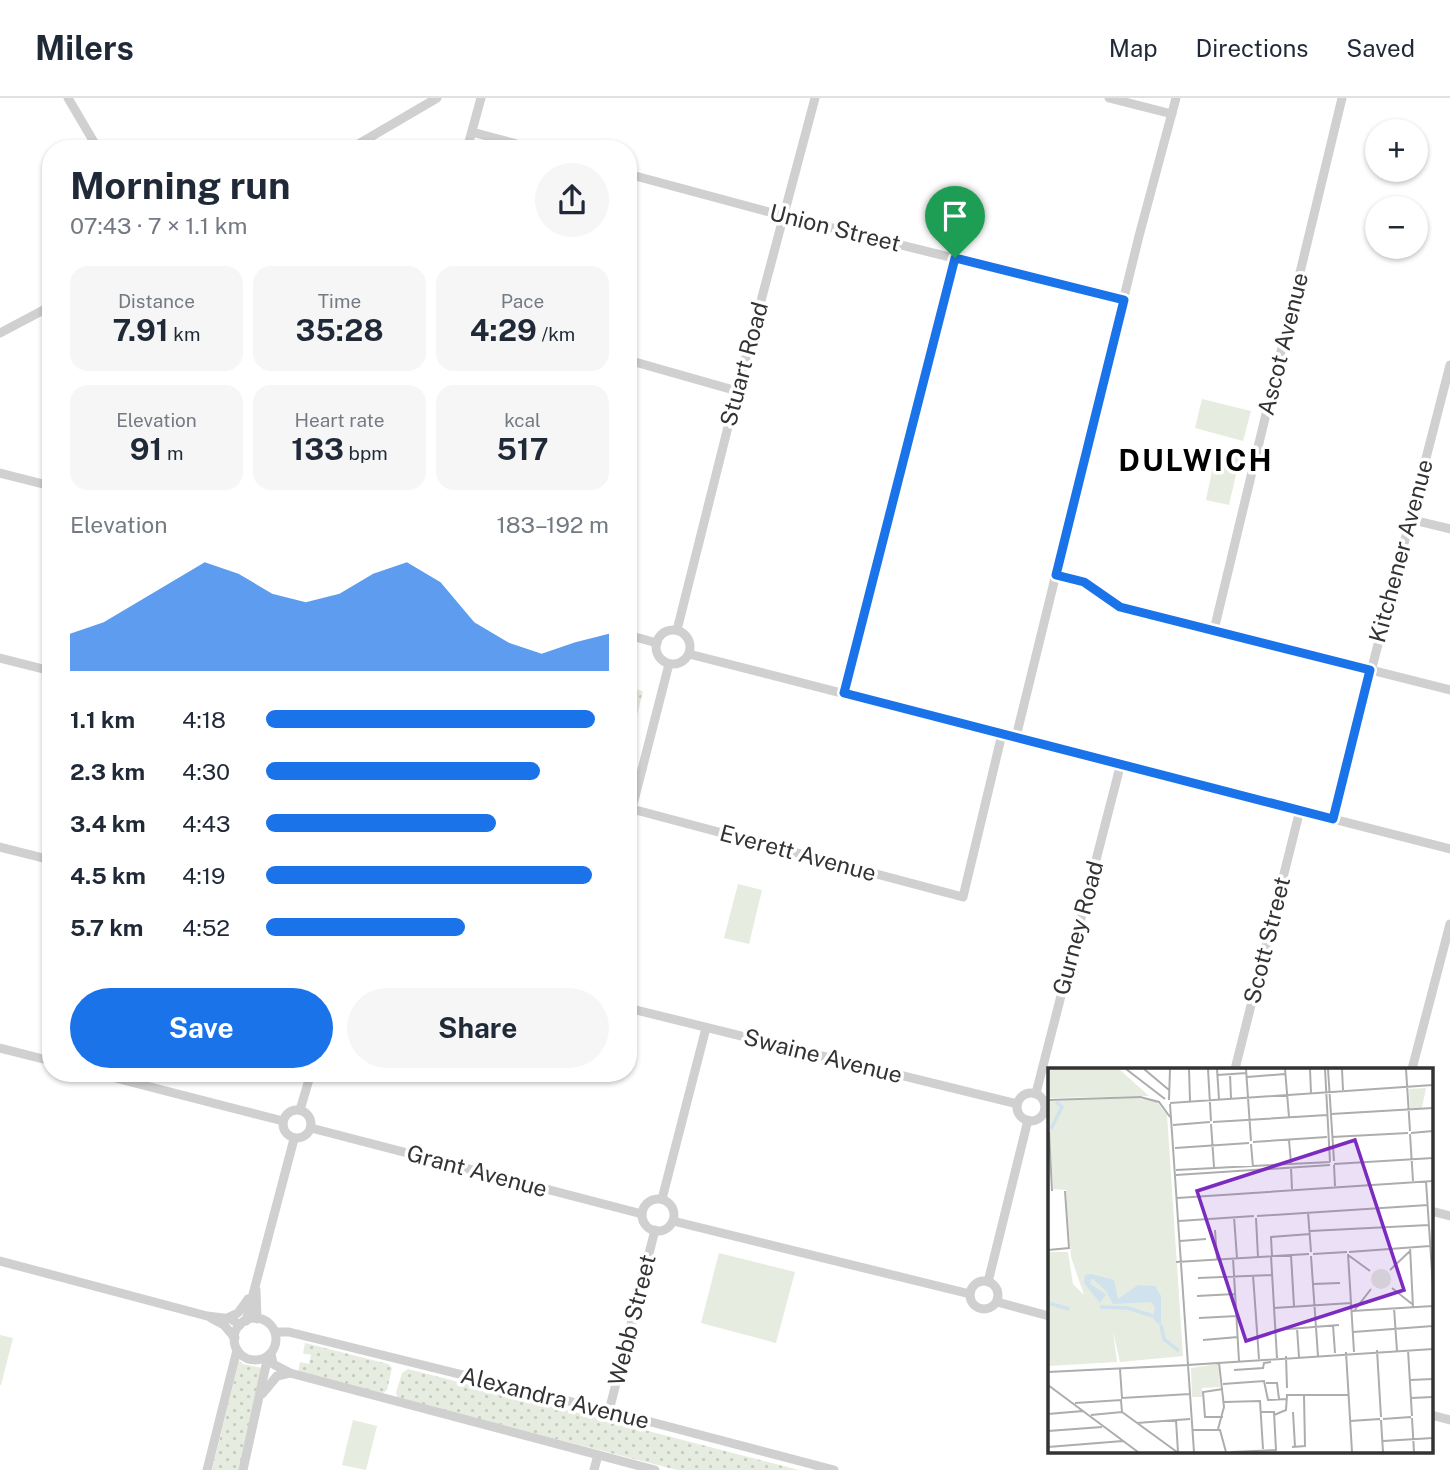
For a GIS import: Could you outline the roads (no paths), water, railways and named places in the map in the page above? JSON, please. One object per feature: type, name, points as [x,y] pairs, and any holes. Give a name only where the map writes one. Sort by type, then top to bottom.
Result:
[{"type":"street","points":[[68,98],[93,140]]},
{"type":"street","points":[[365,140],[437,98]]},
{"type":"street","points":[[470,140],[481,98]]},
{"type":"street","name":"Stuart Road","points":[[677,631],[815,98]]},
{"type":"street","points":[[1109,98],[1172,114]]},
{"type":"street","points":[[1016,737],[1176,98]]},
{"type":"street","name":"Ascot Avenue","points":[[1214,630],[1342,98]]},
{"type":"street","points":[[472,132],[502,140]]},
{"type":"street","name":"Union Street","points":[[637,176],[784,216],[1124,300]]},
{"type":"street","points":[[844,693],[955,258]]},
{"type":"street","points":[[0,333],[42,311]]},
{"type":"street","points":[[637,363],[737,391]]},
{"type":"street","name":"Kitchener Avenue","points":[[1333,819],[1450,365]]},
{"type":"street","points":[[0,473],[42,484]]},
{"type":"street","points":[[1409,519],[1450,529]]},
{"type":"street","points":[[1056,575],[1084,582],[1120,607],[1450,690]]},
{"type":"street","points":[[667,631],[677,631],[689,639],[689,654],[683,661],[669,664],[660,658],[657,643],[667,631]]},
{"type":"street","points":[[637,637],[657,643]]},
{"type":"street","points":[[689,654],[1450,849]]},
{"type":"street","points":[[0,659],[42,669]]},
{"type":"street","points":[[637,790],[669,664]]},
{"type":"street","name":"Everett Avenue","points":[[637,811],[963,897],[1002,734]]},
{"type":"street","name":"Gurney Road","points":[[1035,1093],[1121,763]]},
{"type":"street","name":"Scott Street","points":[[1235,1068],[1300,810]]},
{"type":"street","points":[[0,847],[42,858]]},
{"type":"street","points":[[1412,1068],[1450,924]]},
{"type":"street","name":"Swaine Avenue","points":[[637,1010],[1017,1104]]},
{"type":"street","points":[[662,1199],[706,1028]]},
{"type":"street","points":[[0,1048],[42,1059]]},
{"type":"street","points":[[131,1082],[283,1121]]},
{"type":"street","points":[[300,1110],[308,1082]]},
{"type":"street","points":[[1035,1093],[1043,1099],[1047,1114],[1037,1120],[1028,1120],[1020,1115],[1017,1104],[1023,1095],[1035,1093]]},
{"type":"street","points":[[293,1139],[284,1131],[283,1121],[288,1113],[300,1110]]},
{"type":"street","points":[[293,1139],[306,1136],[311,1128],[310,1119],[300,1110]]},
{"type":"street","points":[[988,1282],[1028,1120]]},
{"type":"street","name":"Grant Avenue","points":[[311,1128],[642,1214]]},
{"type":"street","points":[[235,1338],[254,1289],[293,1139]]},
{"type":"street","points":[[656,1199],[662,1199],[674,1211],[673,1221],[665,1229],[655,1230],[646,1224],[642,1214],[647,1204],[656,1199]]},
{"type":"street","points":[[1432,1212],[1450,1216]]},
{"type":"street","points":[[673,1221],[970,1294]]},
{"type":"street","name":"Webb Street","points":[[609,1410],[655,1230]]},
{"type":"street","points":[[0,1261],[207,1316],[243,1323],[257,1319],[268,1322],[275,1332],[276,1343],[269,1355],[243,1470]]},
{"type":"street","points":[[988,1282],[998,1292],[997,1302],[990,1309],[979,1308],[972,1302],[970,1294],[974,1285],[988,1282]]},
{"type":"street","points":[[227,1318],[238,1313],[254,1289]]},
{"type":"street","points":[[254,1289],[257,1319]]},
{"type":"street","points":[[997,1302],[1048,1316]]},
{"type":"street","points":[[207,1316],[224,1325],[235,1338],[237,1350],[207,1470]]},
{"type":"street","name":"Alexandra Avenue","points":[[275,1332],[289,1332],[609,1410],[834,1470]]},
{"type":"street","points":[[237,1350],[251,1359],[269,1355]]},
{"type":"street","points":[[269,1355],[273,1364],[290,1373]]},
{"type":"street","points":[[260,1397],[277,1376],[290,1373]]},
{"type":"street","name":"Alexandra Avenue","points":[[290,1373],[655,1470]]},
{"type":"street","points":[[1432,1415],[1450,1420]]},
{"type":"street","points":[[594,1470],[598,1455]]},
{"type":"district","name":"DULWICH","points":[[1196,461]]}]
